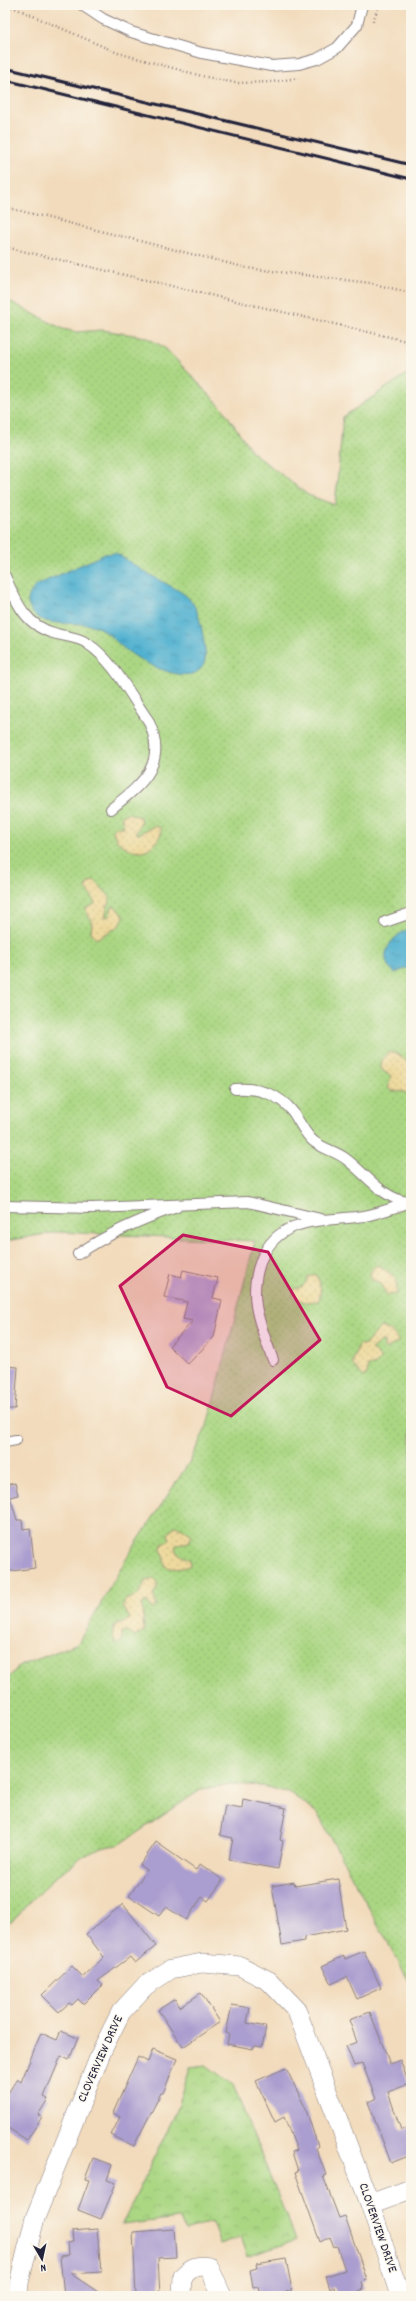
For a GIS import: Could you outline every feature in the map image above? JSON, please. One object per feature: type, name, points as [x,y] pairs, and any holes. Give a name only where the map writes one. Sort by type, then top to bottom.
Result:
[{"type":"street","name":"CLOVERVIEW DRIVE","points":[[18,2296],[19,2283],[35,2218],[103,2048],[121,2012],[145,1986],[171,1969],[202,1963],[240,1966],[270,1981],[296,2009],[370,2204],[400,2296]]},
{"type":"street","points":[[370,2204],[411,2189]]},
{"type":"street","points":[[182,2296],[182,2276],[192,2267],[200,2265],[209,2267],[222,2296]]},
{"type":"lane","points":[[82,5],[103,19],[131,32],[202,52],[271,66],[299,64],[318,59],[337,48],[357,25],[362,5]]},
{"type":"lane","points":[[5,576],[18,606],[34,625],[44,631],[87,643],[102,654],[148,720],[153,730],[154,758],[149,771],[142,783],[111,809]]},
{"type":"lane","points":[[385,922],[411,913]]},
{"type":"lane","points":[[235,1089],[260,1090],[276,1097],[289,1108],[308,1136],[316,1144],[345,1158],[384,1192],[401,1201],[411,1202]]},
{"type":"lane","points":[[5,1206],[92,1208],[248,1202],[324,1220]]},
{"type":"lane","points":[[273,1360],[259,1322],[254,1300],[257,1272],[271,1241],[282,1231],[324,1220],[363,1216],[411,1202]]},
{"type":"lane","points":[[78,1254],[102,1238],[141,1218],[188,1204]]},
{"type":"lane","points":[[5,1442],[16,1440]]},
{"type":"path","points":[[5,207],[247,268],[370,283],[411,293]]},
{"type":"path","points":[[5,247],[411,342]]},
{"type":"highlighted area","points":[[183,1235],[268,1252],[320,1340],[231,1416],[167,1387],[120,1286]]},
{"type":"green space","points":[[5,299],[63,329],[76,332],[102,330],[146,337],[165,348],[223,409],[253,453],[308,495],[335,505],[343,417],[411,371],[411,1985],[317,1813],[290,1793],[263,1786],[232,1784],[202,1789],[119,1845],[103,1848],[87,1854],[72,1864],[42,1890],[5,1928],[5,1682],[18,1667],[78,1643],[128,1556],[190,1461],[207,1426],[255,1241],[57,1232],[5,1241]]},
{"type":"green space","points":[[206,2065],[233,2085],[296,2240],[247,2257],[240,2237],[220,2244],[212,2222],[185,2231],[179,2218],[122,2225],[178,2108],[190,2067]]},
{"type":"sand","points":[[128,813],[140,817],[141,822],[136,833],[139,834],[154,826],[161,828],[161,834],[158,839],[147,850],[132,850],[117,841],[113,831],[115,827],[124,827],[121,816]]},
{"type":"sand","points":[[94,880],[110,897],[105,918],[110,915],[112,907],[115,906],[124,917],[118,927],[96,939],[91,932],[92,922],[85,909],[95,904],[94,899],[86,889],[87,884]]},
{"type":"sand","points":[[390,1052],[398,1054],[411,1065],[411,1097],[405,1092],[392,1091],[388,1088],[391,1076],[382,1070],[381,1062]]},
{"type":"sand","points":[[379,1265],[396,1278],[397,1294],[387,1295],[379,1282],[372,1280],[370,1275],[371,1270]]},
{"type":"sand","points":[[315,1274],[319,1280],[320,1288],[318,1301],[304,1302],[293,1296],[294,1289],[303,1286],[308,1277]]},
{"type":"sand","points":[[381,1327],[392,1332],[398,1339],[398,1342],[386,1349],[384,1348],[384,1341],[381,1341],[371,1349],[379,1356],[380,1359],[376,1364],[368,1366],[367,1374],[364,1377],[352,1364],[358,1345],[366,1344]]},
{"type":"sand","points":[[175,1526],[182,1528],[192,1535],[189,1542],[177,1544],[175,1547],[177,1553],[190,1560],[190,1565],[181,1568],[171,1568],[165,1566],[164,1556],[161,1550],[162,1544],[170,1540],[168,1534]]},
{"type":"sand","points":[[152,1579],[156,1580],[158,1585],[153,1595],[157,1605],[152,1609],[147,1602],[142,1604],[144,1631],[135,1637],[127,1632],[122,1632],[122,1642],[116,1643],[112,1635],[115,1625],[130,1619],[123,1606],[125,1600],[138,1595],[145,1582]]},
{"type":"water","points":[[116,553],[147,573],[181,592],[192,603],[197,611],[205,648],[205,660],[200,669],[192,674],[182,674],[157,668],[136,657],[100,628],[87,624],[60,623],[42,620],[35,616],[30,609],[28,599],[32,590],[37,585],[105,554]]},
{"type":"water","points":[[411,928],[411,966],[395,973],[386,960],[388,947],[392,941],[404,931]]},
{"type":"building","points":[[183,1270],[218,1278],[213,1298],[222,1300],[214,1337],[188,1364],[169,1346],[193,1321],[183,1319],[187,1302],[164,1297],[170,1274],[181,1277]]},
{"type":"building","points":[[5,1366],[18,1367],[15,1409],[5,1409]]},
{"type":"building","points":[[15,1483],[18,1495],[10,1497],[17,1520],[22,1520],[23,1529],[30,1528],[35,1568],[5,1572],[5,1485]]},
{"type":"building","points":[[243,1799],[286,1808],[280,1840],[283,1841],[278,1869],[229,1860],[233,1838],[220,1835],[225,1805],[242,1808]]},
{"type":"building","points":[[156,1842],[196,1870],[200,1864],[223,1880],[208,1901],[202,1897],[186,1920],[166,1907],[159,1916],[129,1896],[147,1870],[140,1865]]},
{"type":"building","points":[[338,1879],[346,1929],[304,1937],[304,1941],[282,1945],[272,1886],[294,1882],[295,1886]]},
{"type":"building","points":[[123,1904],[156,1946],[135,1963],[130,1957],[98,1981],[102,1985],[83,2004],[78,1999],[72,2005],[69,2003],[59,2012],[42,1995],[72,1966],[83,1977],[104,1957],[86,1934]]},
{"type":"building","points":[[364,1951],[381,1988],[357,1999],[347,1977],[331,1984],[322,1966],[344,1956],[345,1959]]},
{"type":"building","points":[[201,1993],[220,2022],[183,2047],[158,2010],[175,1999],[180,2007]]},
{"type":"building","points":[[232,2005],[250,2008],[247,2023],[266,2027],[262,2047],[255,2046],[253,2049],[227,2044],[229,2034],[226,2033]]},
{"type":"building","points":[[370,2012],[390,2064],[400,2060],[409,2084],[388,2092],[401,2130],[411,2126],[411,2155],[391,2163],[368,2102],[376,2099],[362,2063],[354,2066],[346,2046],[357,2042],[349,2020]]},
{"type":"building","points":[[61,2031],[78,2038],[69,2060],[61,2056],[44,2097],[48,2099],[38,2115],[42,2117],[27,2140],[5,2126],[5,2098],[17,2079],[21,2082],[41,2033],[57,2040]]},
{"type":"building","points":[[153,2049],[177,2059],[163,2093],[161,2093],[134,2146],[111,2135],[120,2117],[113,2113],[138,2057],[148,2062]]},
{"type":"building","points":[[286,2068],[305,2107],[318,2146],[316,2148],[326,2175],[323,2176],[339,2218],[345,2216],[367,2280],[362,2282],[364,2289],[359,2291],[361,2296],[337,2296],[334,2287],[330,2289],[326,2276],[345,2270],[337,2246],[334,2247],[330,2237],[320,2242],[295,2172],[298,2171],[292,2152],[297,2150],[284,2117],[275,2122],[256,2081]]},
{"type":"building","points":[[93,2158],[112,2165],[107,2180],[116,2183],[101,2219],[78,2210],[89,2180],[85,2179]]},
{"type":"building","points":[[97,2229],[101,2272],[71,2274],[104,2296],[64,2296],[60,2256],[69,2255],[68,2243],[73,2242],[72,2231]]},
{"type":"building","points":[[174,2229],[176,2257],[158,2258],[160,2296],[136,2296],[133,2232]]},
{"type":"building","points":[[286,2259],[292,2290],[286,2292],[287,2296],[261,2296],[259,2287],[253,2288],[250,2270],[257,2268],[256,2264]]},
{"type":"railway","points":[[5,68],[411,165]]},
{"type":"railway","points":[[5,80],[411,179]]}]
